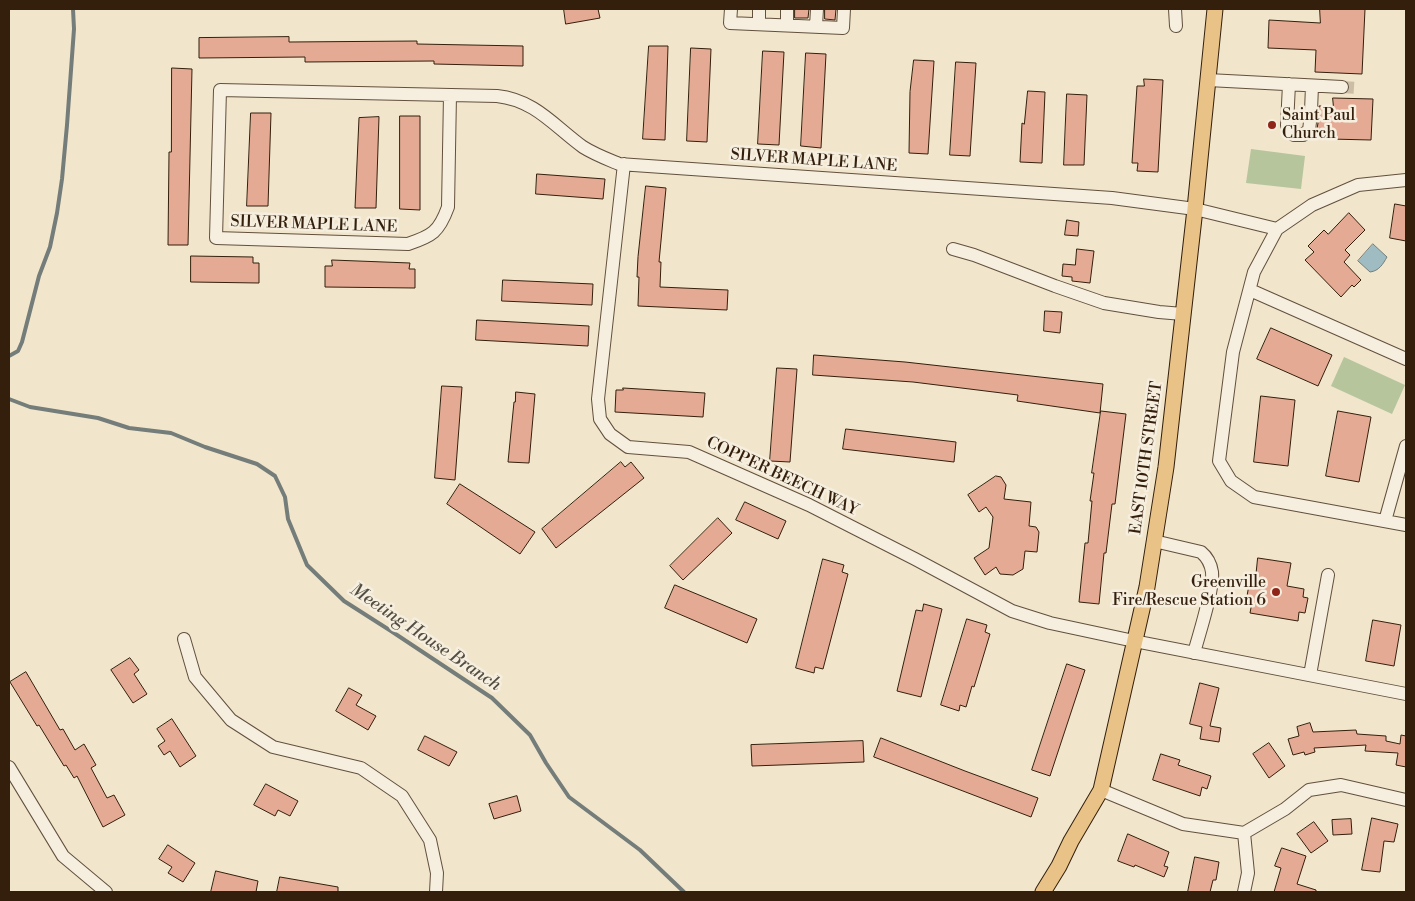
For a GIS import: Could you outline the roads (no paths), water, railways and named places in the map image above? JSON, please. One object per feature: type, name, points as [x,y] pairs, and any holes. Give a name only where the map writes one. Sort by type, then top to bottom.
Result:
[{"type":"main road","name":"EAST 10TH STREET","points":[[1043,892],[1101,790],[1147,586],[1166,467],[1196,209],[1215,9]]},
{"type":"street","points":[[731,9],[730,23],[844,28],[844,9]]},
{"type":"street","points":[[759,9],[759,24]]},
{"type":"street","points":[[787,9],[787,25]]},
{"type":"street","points":[[816,26],[817,9]]},
{"type":"street","points":[[1176,9],[1176,26]]},
{"type":"street","points":[[1208,80],[1342,87]]},
{"type":"street","points":[[1289,84],[1287,125],[1289,132],[1294,135],[1303,135],[1309,130],[1312,86]]},
{"type":"street","name":"SILVER MAPLE LANE","points":[[450,95],[448,207],[442,224],[428,238],[408,244],[216,238],[220,90],[450,95],[512,97],[533,106],[585,148],[619,164],[1112,198],[1196,209],[1277,229]]},
{"type":"street","name":"COPPER BEECH WAY","points":[[624,164],[598,399],[600,419],[610,434],[628,447],[689,452],[808,505],[1012,611],[1050,623],[1134,641],[1406,694]]},
{"type":"street","points":[[1406,180],[1358,185],[1312,205],[1277,229],[1254,272],[1232,352],[1219,461],[1231,481],[1254,497],[1406,525]]},
{"type":"street","points":[[952,249],[974,255],[1104,303],[1183,314]]},
{"type":"street","points":[[1250,290],[1406,359]]},
{"type":"street","points":[[1385,521],[1406,446]]},
{"type":"street","points":[[1154,541],[1201,552],[1209,563],[1212,573],[1211,585],[1194,652]]},
{"type":"street","points":[[1310,675],[1328,574]]},
{"type":"street","points":[[184,639],[195,677],[231,720],[273,747],[361,768],[402,796],[430,840],[437,873],[436,892]]},
{"type":"street","points":[[9,767],[63,856],[106,892]]},
{"type":"street","points":[[1101,790],[1183,824],[1244,833],[1285,809],[1309,790],[1341,784],[1406,800]]},
{"type":"street","points":[[1244,833],[1248,873],[1244,892]]},
{"type":"water","points":[[1373,244],[1387,257],[1378,269],[1370,272],[1358,261]]},
{"type":"waterway","points":[[9,356],[18,351],[22,342],[39,276],[50,247],[57,213],[67,125],[74,29],[73,9]]},
{"type":"waterway","name":"Meeting House Branch","points":[[9,399],[30,407],[98,418],[129,428],[171,433],[205,447],[257,464],[275,476],[285,497],[288,519],[307,565],[344,601],[492,698],[530,735],[569,797],[640,850],[684,892]]},
{"type":"tunnel","points":[[1342,87],[1358,88]]},
{"type":"place","name":"Saint Paul Church","points":[[1272,125]]},
{"type":"place","name":"Greenville Fire/Rescue Station 6","points":[[1276,592]]}]
